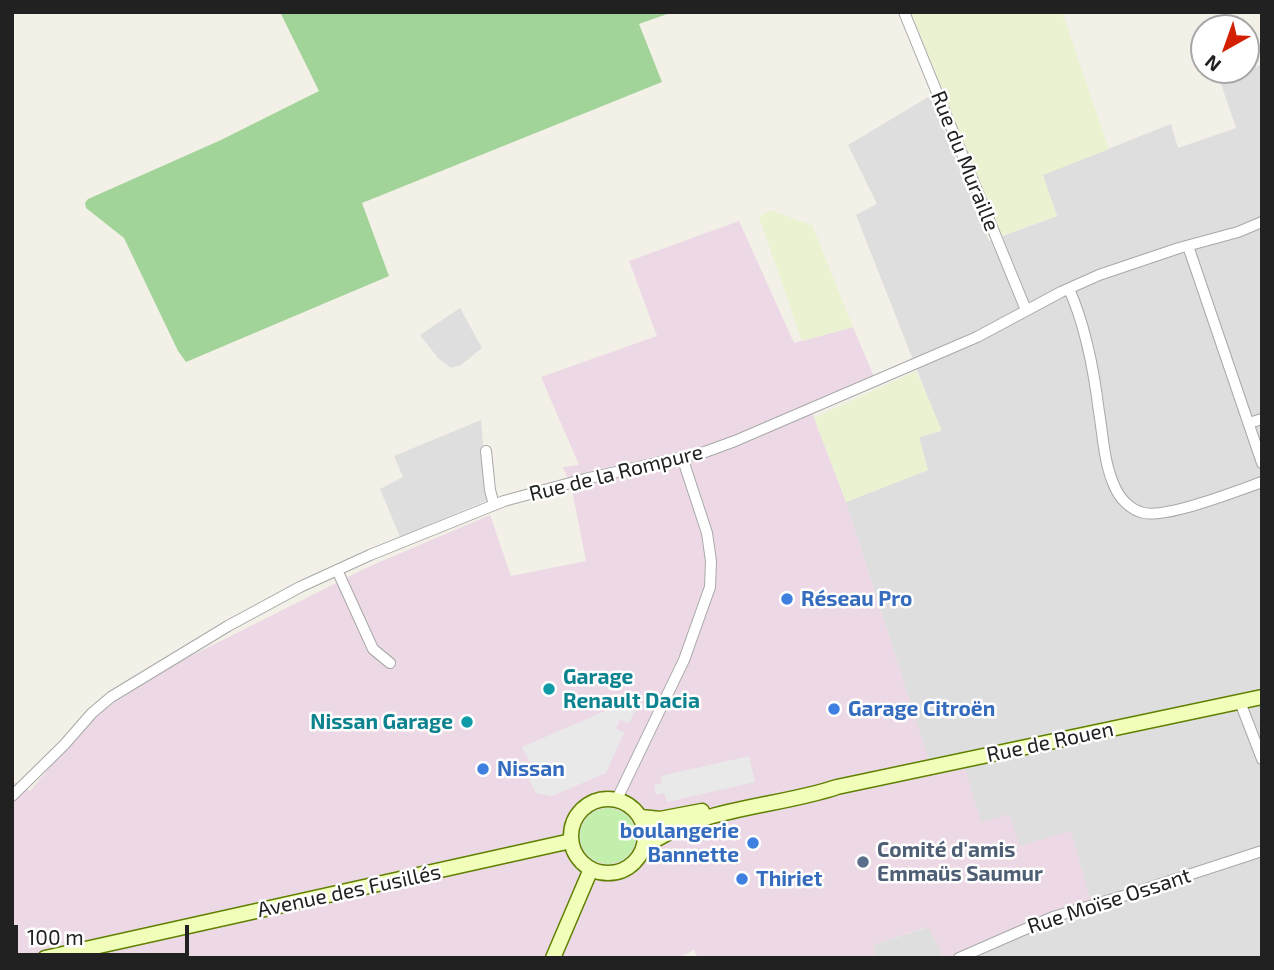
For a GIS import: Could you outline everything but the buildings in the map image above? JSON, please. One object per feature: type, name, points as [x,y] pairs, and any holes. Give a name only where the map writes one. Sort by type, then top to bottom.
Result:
[{"type":"main road","name":"Rue de Rouen","points":[[644,848],[668,832],[695,821],[810,796],[837,787],[1262,697]]},
{"type":"main road","name":"Rue de Rouen","points":[[641,817],[666,819],[809,787],[837,787]]},
{"type":"main road","points":[[606,798],[617,799],[635,809],[641,817],[646,838],[644,848],[635,862],[626,869],[602,873],[591,869],[575,853],[571,841],[574,821],[587,805],[606,798]]},
{"type":"main road","name":"Avenue des Fusillés","points":[[45,958],[571,841]]},
{"type":"main road","points":[[553,958],[591,869]]},
{"type":"street","name":"Rue du Muraille","points":[[904,12],[1026,310]]},
{"type":"street","name":"Rue de la Rompure","points":[[12,796],[111,696],[228,626],[337,570],[494,505],[734,441],[977,337],[1069,289],[1135,262],[1238,232],[1262,222]]},
{"type":"street","points":[[1188,246],[1262,463]]},
{"type":"street","points":[[1069,289],[1081,321],[1089,355],[1105,455],[1120,497],[1132,508],[1144,513],[1156,513],[1262,482]]},
{"type":"street","points":[[1249,424],[1262,419]]},
{"type":"street","points":[[486,451],[494,505]]},
{"type":"street","points":[[617,799],[684,660],[710,587],[711,561],[707,533],[682,457]]},
{"type":"street","points":[[337,570],[373,649],[390,663]]},
{"type":"street","points":[[1240,702],[1262,759]]},
{"type":"street","name":"Rue Moïse Ossant","points":[[959,958],[1001,937],[1053,917],[1262,850]]},
{"type":"shaded area","points":[[1262,64],[1262,958],[959,958],[1019,846],[982,822],[931,768],[846,502],[928,470],[919,437],[941,431],[856,215],[877,204],[848,145],[930,96],[989,241],[1057,216],[1042,175],[1171,124],[1178,148],[1236,128],[1221,84],[1260,84]]},
{"type":"shaded area","points":[[739,221],[794,343],[853,327],[875,379],[811,410],[846,502],[931,767],[963,761],[981,822],[1009,814],[1020,846],[1071,831],[1092,905],[959,958],[944,958],[928,927],[873,945],[876,958],[698,958],[694,950],[678,958],[12,958],[12,784],[14,782],[30,791],[104,709],[175,664],[368,567],[490,515],[511,576],[586,561],[572,490],[563,467],[579,465],[541,377],[657,336],[629,261]]},
{"type":"shaded area","points":[[460,308],[482,348],[461,365],[451,368],[438,358],[420,335]]},
{"type":"shaded area","points":[[481,420],[488,500],[400,537],[380,489],[403,477],[394,456]]},
{"type":"shaded area","points":[[619,705],[635,711],[629,723],[620,720],[616,728],[624,733],[606,773],[552,796],[536,793],[525,772],[532,767],[522,747]]},
{"type":"shaded area","points":[[749,756],[755,782],[667,802],[664,793],[656,795],[654,785],[662,783],[661,776]]},
{"type":"shaded area","points":[[929,927],[944,958],[876,958],[873,945]]},
{"type":"green space","points":[[280,12],[673,12],[639,24],[662,82],[362,203],[389,276],[186,362],[178,351],[124,238],[86,208],[85,203],[88,199],[221,140],[319,91]]},
{"type":"green space","points":[[911,12],[1062,12],[1109,149],[1043,175],[1057,216],[1001,236]]},
{"type":"green space","points":[[770,210],[812,225],[853,327],[802,341],[759,217]]},
{"type":"green space","points":[[916,371],[942,430],[919,437],[928,470],[846,502],[814,418]]},
{"type":"green space","points":[[608,808],[619,810],[628,816],[634,825],[634,847],[628,856],[619,862],[608,864],[597,862],[588,856],[582,847],[580,836],[582,825],[588,816],[597,810]]},
{"type":"place","name":"Réseau Pro","points":[[787,599]]},
{"type":"place","name":"Garage Renault Dacia","points":[[549,689]]},
{"type":"place","name":"Garage Citroën","points":[[834,709]]},
{"type":"place","name":"Nissan Garage","points":[[467,722]]},
{"type":"place","name":"Nissan","points":[[483,769]]},
{"type":"place","name":"boulangerie Bannette","points":[[753,843]]},
{"type":"place","name":"Comité d'amis Emmaüs Saumur","points":[[863,862]]},
{"type":"place","name":"Thiriet","points":[[742,879]]}]
